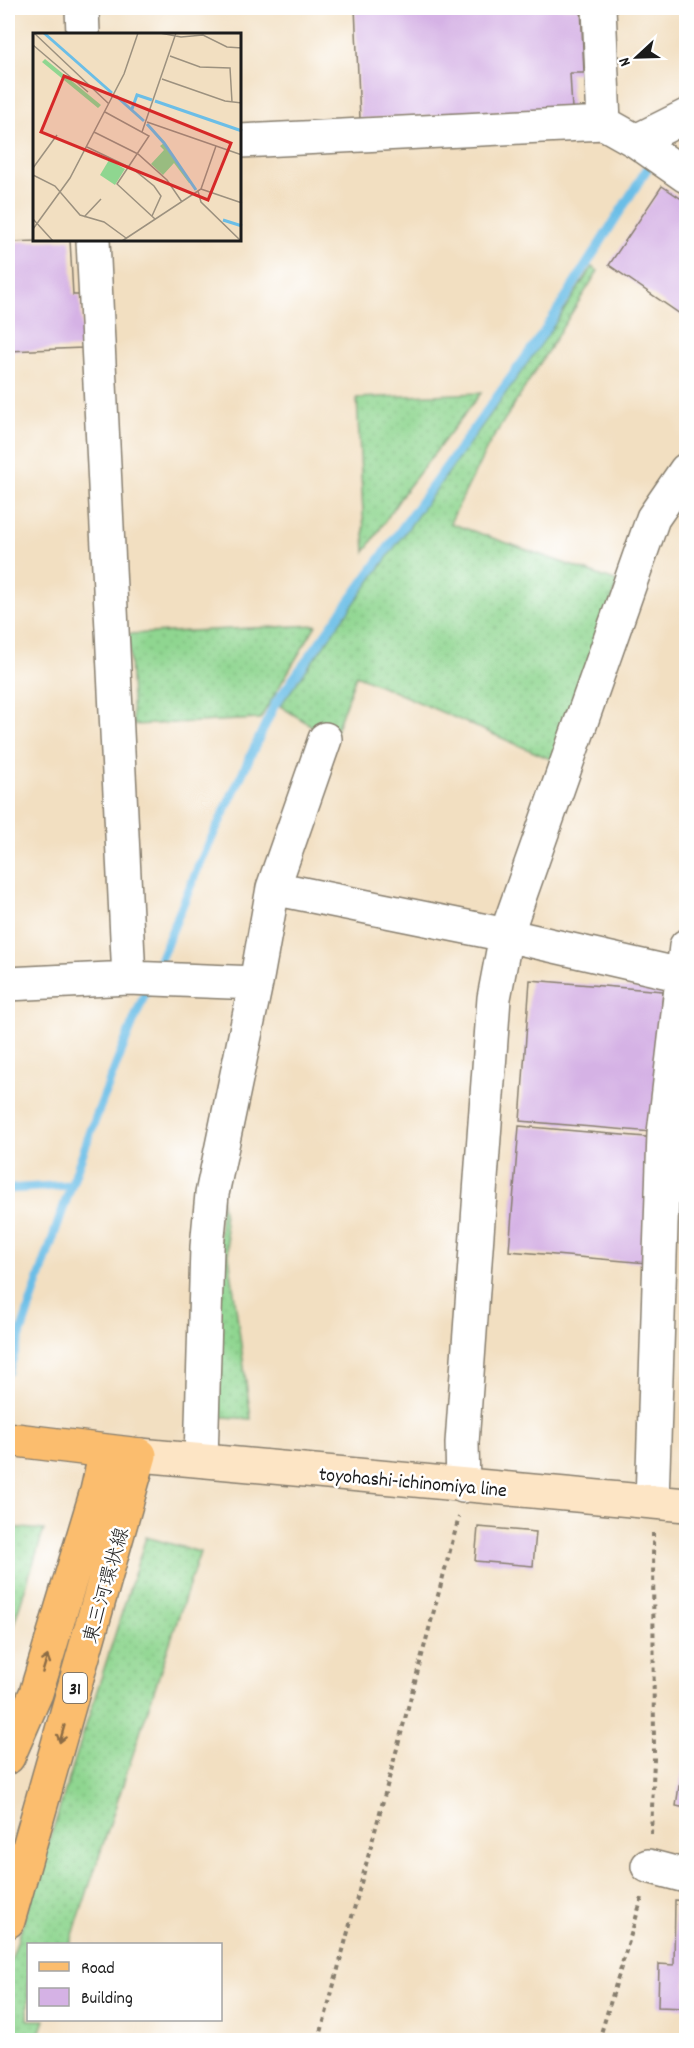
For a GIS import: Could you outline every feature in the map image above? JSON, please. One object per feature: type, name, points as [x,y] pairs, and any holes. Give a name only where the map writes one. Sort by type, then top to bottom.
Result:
[{"type":"main road","points":[[8,1439],[140,1455]]},
{"type":"main road","name":"東三河環状線","points":[[8,1757],[36,1694],[97,1491],[106,1451]]},
{"type":"main road","name":"toyohashi-ichinomiya line","points":[[140,1455],[687,1505]]},
{"type":"main road","name":"東三河環状線","points":[[8,1921],[140,1455]]},
{"type":"street","points":[[82,8],[83,33]]},
{"type":"street","points":[[599,8],[604,123]]},
{"type":"street","points":[[636,141],[687,116]]},
{"type":"street","points":[[242,141],[604,123],[636,141],[687,176]]},
{"type":"street","points":[[93,242],[129,978]]},
{"type":"street","points":[[463,1486],[463,1431],[494,998],[506,935],[653,518],[687,470]]},
{"type":"street","points":[[201,1460],[207,1247],[212,1194],[256,983],[273,888],[325,740]]},
{"type":"street","points":[[273,888],[506,935],[686,966],[664,1133],[652,1501]]},
{"type":"street","points":[[8,984],[129,978],[256,983]]},
{"type":"street","points":[[648,1866],[687,1876]]},
{"type":"path","points":[[319,2040],[458,1522],[463,1486]]},
{"type":"path","points":[[599,2040],[640,1909],[648,1866],[654,1759],[652,1501]]},
{"type":"green space","points":[[592,267],[598,271],[488,446],[450,523],[618,582],[555,761],[356,675],[333,739],[280,706],[547,336]]},
{"type":"green space","points":[[481,393],[403,494],[365,552],[357,398]]},
{"type":"green space","points":[[316,625],[260,719],[133,725],[129,634]]},
{"type":"green space","points":[[221,1196],[251,1419],[212,1416]]},
{"type":"green space","points":[[8,1527],[44,1530],[8,1642]]},
{"type":"green space","points":[[146,1537],[200,1552],[70,1943],[27,1943],[27,2021],[45,2021],[38,2040],[8,2040],[8,1970]]},
{"type":"building","points":[[355,8],[581,8],[584,73],[570,73],[572,109],[360,119]]},
{"type":"building","points":[[662,186],[686,202],[686,318],[609,265]]},
{"type":"building","points":[[8,242],[70,242],[73,295],[80,295],[83,348],[8,351]]},
{"type":"building","points":[[530,980],[663,991],[652,1132],[520,1121]]},
{"type":"building","points":[[519,1126],[657,1138],[647,1263],[509,1251]]},
{"type":"building","points":[[478,1527],[536,1532],[533,1566],[475,1561]]},
{"type":"building","points":[[684,1763],[686,1763],[686,1786],[680,1785]]},
{"type":"building","points":[[679,1786],[686,1787],[686,1808],[676,1806]]},
{"type":"building","points":[[675,1900],[686,1901],[686,2008],[658,2007],[659,1964],[674,1965]]},
{"type":"waterway","points":[[155,972],[199,865],[275,704],[543,333],[652,161]]},
{"type":"waterway","points":[[8,1372],[74,1176],[149,984]]},
{"type":"waterway","points":[[8,1189],[69,1185]]}]
